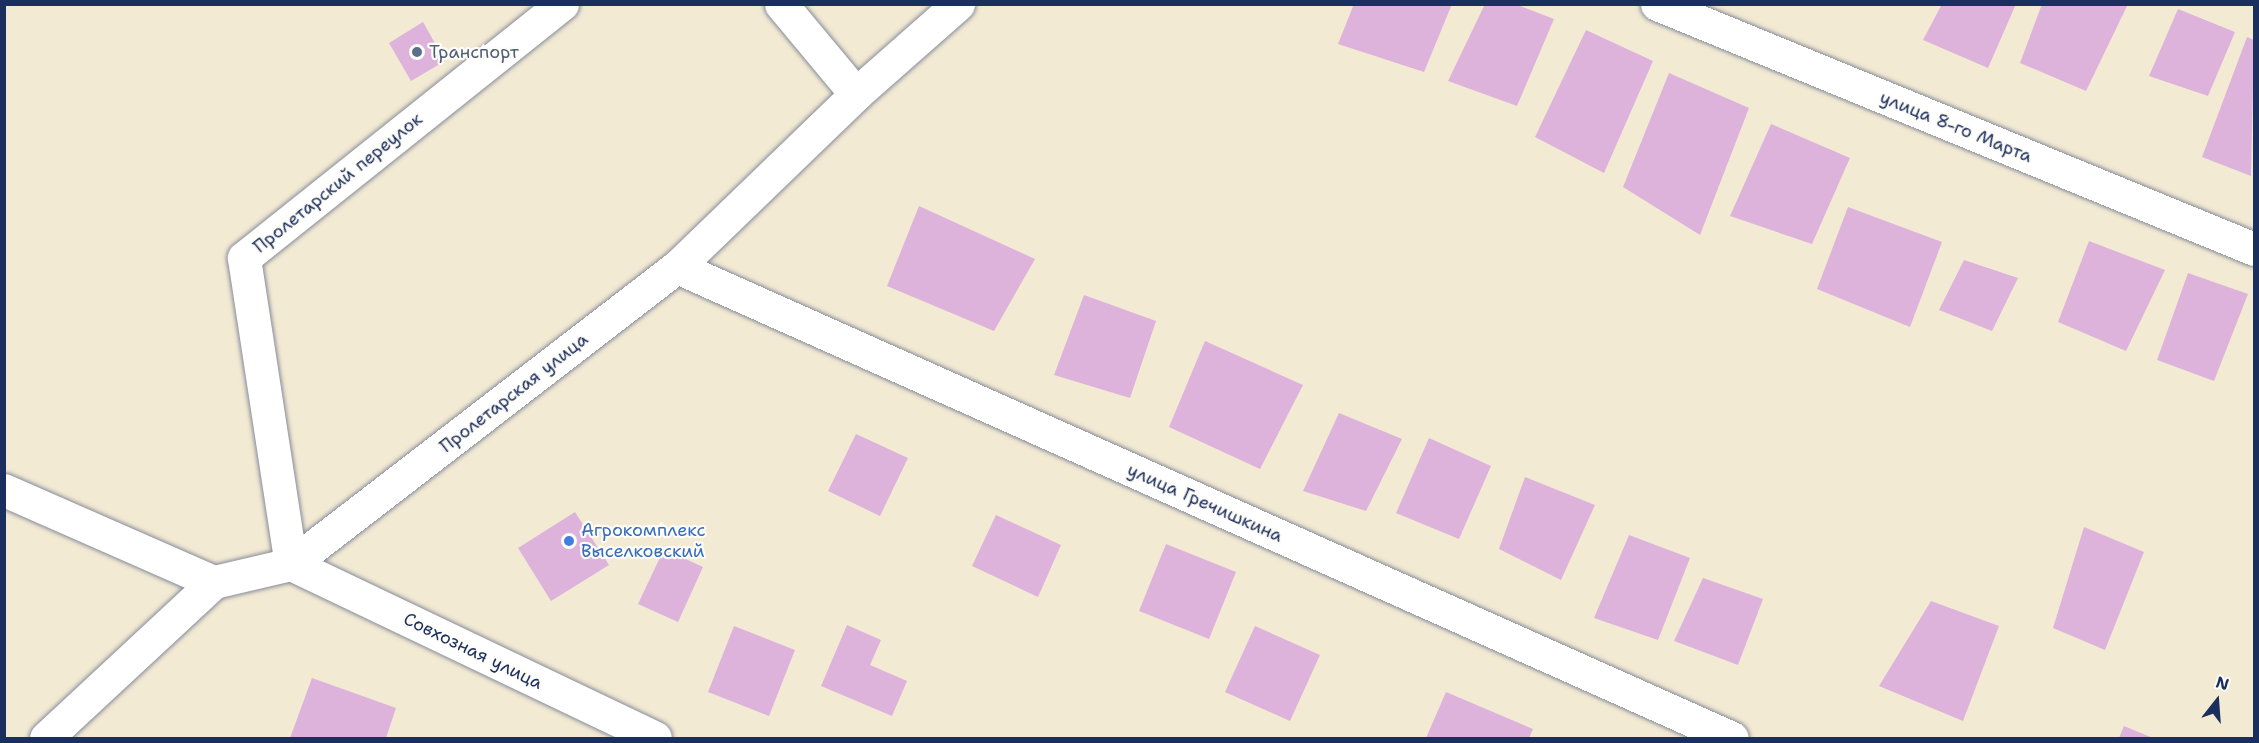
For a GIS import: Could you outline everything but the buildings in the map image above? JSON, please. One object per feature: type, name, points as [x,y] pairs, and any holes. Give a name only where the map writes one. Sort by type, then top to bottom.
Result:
[{"type":"street","name":"Пролетарский переулок","points":[[291,564],[244,258],[562,4]]},
{"type":"street","points":[[781,4],[856,94]]},
{"type":"street","name":"Пролетарская улица","points":[[45,738],[214,582],[291,564],[677,267],[856,94],[958,4]]},
{"type":"street","name":"улица 8-го Марта","points":[[1657,4],[2254,249]]},
{"type":"street","name":"улица Гречишкина","points":[[677,267],[1732,738]]},
{"type":"street","points":[[4,490],[214,582]]},
{"type":"street","name":"Совхозная улица","points":[[291,564],[655,738]]},
{"type":"place","name":"Транспорт","points":[[417,52]]},
{"type":"place","name":"Агрокомплекс Выселковский","points":[[569,541]]}]
